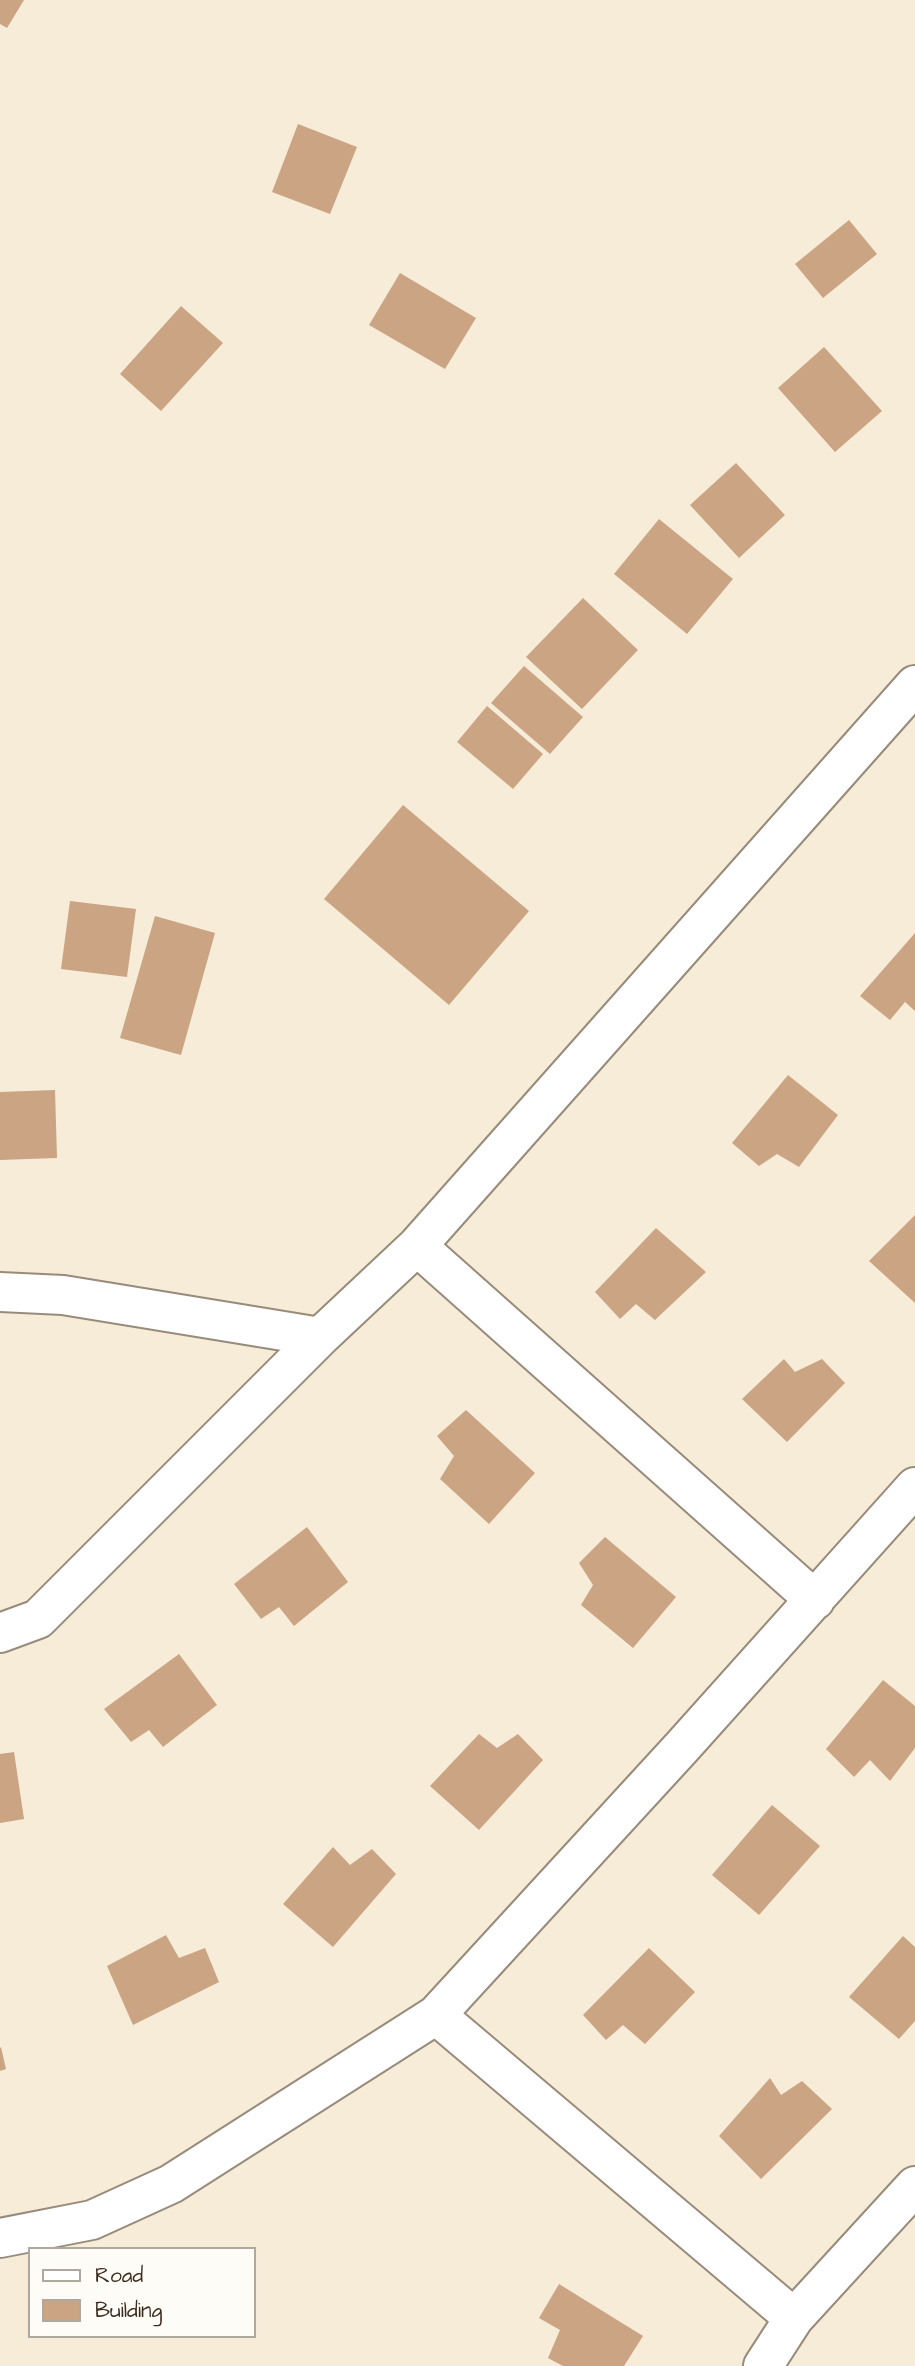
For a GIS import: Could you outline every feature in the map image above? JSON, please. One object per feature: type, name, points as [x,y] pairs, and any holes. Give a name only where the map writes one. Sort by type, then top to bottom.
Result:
[{"type":"street","points":[[0,1633],[38,1619],[320,1336],[417,1246],[915,685]]},
{"type":"street","points":[[417,1246],[815,1600]]},
{"type":"street","points":[[0,1292],[63,1295],[320,1336]]},
{"type":"street","points":[[0,2238],[92,2220],[171,2184],[436,2015],[915,1487]]},
{"type":"street","points":[[436,2015],[794,2318]]},
{"type":"street","points":[[763,2366],[794,2318],[915,2186]]},
{"type":"building","points":[[0,0],[24,0],[7,28],[0,24]]},
{"type":"building","points":[[298,124],[357,147],[330,214],[272,192]]},
{"type":"building","points":[[849,220],[877,254],[823,298],[795,264]]},
{"type":"building","points":[[400,273],[476,318],[445,369],[369,325]]},
{"type":"building","points":[[181,306],[223,343],[161,411],[120,374]]},
{"type":"building","points":[[824,347],[882,411],[835,452],[778,388]]},
{"type":"building","points":[[736,463],[785,515],[739,558],[690,505]]},
{"type":"building","points":[[659,519],[733,579],[687,634],[614,574]]},
{"type":"building","points":[[583,598],[638,650],[582,709],[526,657]]},
{"type":"building","points":[[524,666],[583,717],[550,754],[491,703]]},
{"type":"building","points":[[487,706],[543,754],[513,789],[457,742]]},
{"type":"building","points":[[403,805],[529,911],[449,1005],[324,899]]},
{"type":"building","points":[[70,901],[136,909],[127,977],[61,969]]},
{"type":"building","points":[[155,916],[215,933],[181,1055],[120,1038]]},
{"type":"building","points":[[915,933],[915,1011],[905,1002],[890,1020],[860,996]]},
{"type":"building","points":[[788,1075],[838,1115],[799,1167],[777,1154],[759,1166],[732,1143]]},
{"type":"building","points":[[55,1090],[57,1158],[0,1160],[0,1092]]},
{"type":"building","points":[[915,1215],[915,1303],[869,1261]]},
{"type":"building","points":[[656,1228],[706,1272],[655,1320],[636,1304],[620,1319],[595,1292]]},
{"type":"building","points":[[784,1359],[795,1372],[822,1359],[845,1383],[787,1442],[742,1399]]},
{"type":"building","points":[[466,1410],[535,1473],[489,1524],[440,1479],[454,1456],[437,1436]]},
{"type":"building","points":[[307,1527],[348,1582],[294,1626],[279,1607],[261,1619],[234,1584]]},
{"type":"building","points":[[605,1537],[676,1597],[633,1648],[581,1605],[593,1585],[579,1563]]},
{"type":"building","points":[[179,1654],[217,1705],[163,1747],[149,1730],[131,1742],[104,1709]]},
{"type":"building","points":[[883,1680],[915,1706],[915,1748],[890,1781],[870,1760],[854,1777],[826,1749]]},
{"type":"building","points":[[479,1734],[497,1748],[518,1734],[543,1760],[479,1830],[430,1786]]},
{"type":"building","points":[[14,1752],[24,1819],[0,1823],[0,1754]]},
{"type":"building","points":[[772,1805],[820,1846],[759,1915],[712,1875]]},
{"type":"building","points":[[333,1847],[350,1865],[372,1849],[396,1874],[333,1947],[283,1904]]},
{"type":"building","points":[[166,1935],[179,1958],[205,1948],[219,1982],[133,2025],[107,1966]]},
{"type":"building","points":[[903,1936],[915,1947],[915,2021],[899,2039],[849,1997]]},
{"type":"building","points":[[649,1948],[695,1992],[645,2044],[623,2025],[606,2040],[583,2015]]},
{"type":"building","points":[[0,2048],[6,2069],[0,2071]]},
{"type":"building","points":[[770,2078],[781,2095],[802,2081],[832,2109],[761,2179],[719,2136]]},
{"type":"building","points":[[559,2284],[643,2336],[624,2366],[563,2366],[548,2358],[560,2330],[539,2318]]}]
